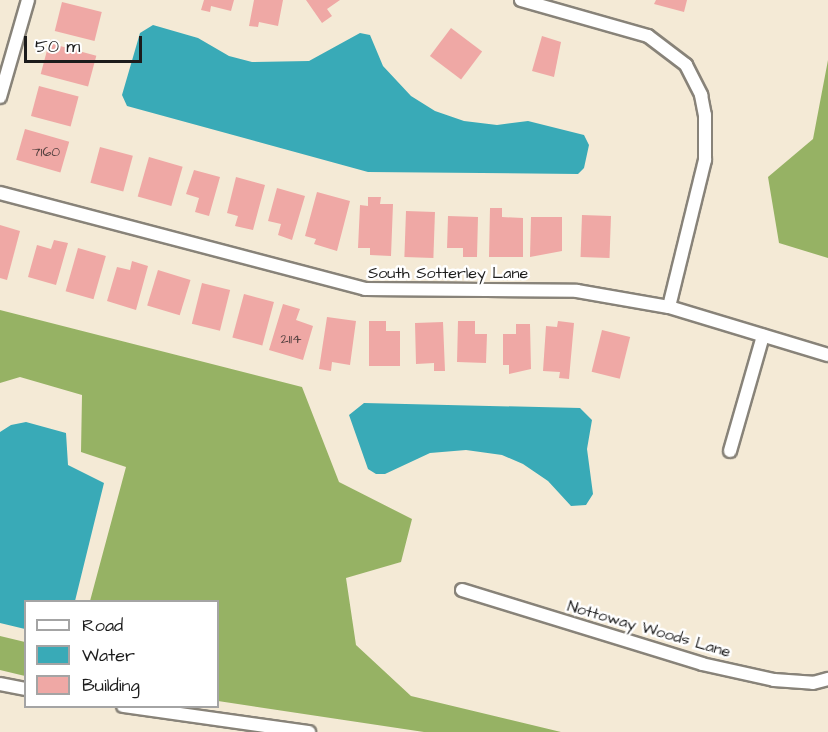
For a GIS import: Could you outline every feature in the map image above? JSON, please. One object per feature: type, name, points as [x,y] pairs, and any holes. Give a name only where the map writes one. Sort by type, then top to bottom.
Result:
[{"type":"street","points":[[0,97],[28,0]]},
{"type":"street","points":[[521,0],[648,36],[686,66],[701,95],[705,115],[705,160],[669,307]]},
{"type":"street","name":"South Sotterley Lane","points":[[0,193],[365,289],[578,291],[669,307],[828,355]]},
{"type":"street","points":[[730,452],[763,336]]},
{"type":"street","name":"Nottoway Woods Lane","points":[[462,590],[702,664],[774,680],[813,683],[828,679]]},
{"type":"street","points":[[0,684],[24,689]]},
{"type":"street","points":[[137,708],[309,732]]},
{"type":"green space","points":[[828,60],[828,258],[779,243],[768,177],[813,139]]},
{"type":"green space","points":[[0,310],[302,387],[339,482],[412,519],[401,562],[346,578],[356,645],[411,696],[561,732],[424,732],[219,701],[219,600],[90,600],[126,467],[81,452],[82,395],[20,377],[0,383]]},
{"type":"green space","points":[[0,636],[24,642],[24,676],[0,670]]},
{"type":"water","points":[[153,25],[198,38],[229,56],[252,62],[309,61],[360,33],[370,35],[383,66],[411,96],[435,111],[464,121],[497,125],[528,121],[584,135],[589,145],[584,168],[578,174],[368,172],[127,106],[122,95],[140,33]]},
{"type":"water","points":[[364,403],[580,408],[592,420],[587,449],[593,494],[586,505],[571,506],[548,481],[523,464],[502,455],[466,450],[430,453],[385,474],[376,474],[368,469],[349,415]]},
{"type":"water","points":[[26,422],[66,433],[68,465],[104,483],[75,600],[24,600],[24,629],[0,623],[0,432],[11,425]]},
{"type":"building","points":[[204,0],[234,0],[231,11],[211,6],[210,12],[201,10]]},
{"type":"building","points":[[254,0],[283,0],[278,26],[259,22],[258,27],[249,26]]},
{"type":"building","points":[[306,0],[340,0],[327,9],[332,16],[322,23]]},
{"type":"building","points":[[656,0],[687,0],[684,12],[654,4]]},
{"type":"building","points":[[62,2],[102,12],[95,41],[55,31]]},
{"type":"building","points":[[451,28],[482,51],[461,79],[430,56]]},
{"type":"building","points":[[542,36],[561,42],[554,77],[532,71]]},
{"type":"building","points":[[49,43],[96,56],[88,87],[41,74]]},
{"type":"building","points":[[39,86],[79,97],[71,127],[31,116]]},
{"type":"building","points":[[25,129],[69,142],[60,172],[16,160]]},
{"type":"building","points":[[100,147],[133,156],[123,192],[90,183]]},
{"type":"building","points":[[149,157],[183,167],[171,206],[138,196]]},
{"type":"building","points":[[194,170],[220,177],[209,216],[195,212],[199,198],[186,194]]},
{"type":"building","points":[[236,177],[265,185],[253,230],[235,226],[238,216],[227,213]]},
{"type":"building","points":[[277,188],[305,196],[292,240],[278,235],[281,224],[268,221]]},
{"type":"building","points":[[317,192],[350,201],[337,251],[314,244],[316,239],[305,236]]},
{"type":"building","points":[[368,197],[381,197],[380,204],[393,204],[391,256],[370,255],[370,248],[358,248],[360,205],[368,206]]},
{"type":"building","points":[[490,208],[502,208],[502,217],[523,218],[523,257],[489,257]]},
{"type":"building","points":[[406,211],[435,212],[433,258],[404,257]]},
{"type":"building","points":[[582,215],[611,216],[610,258],[581,257]]},
{"type":"building","points":[[448,216],[478,217],[477,257],[463,257],[463,248],[447,248]]},
{"type":"building","points":[[531,217],[562,217],[562,251],[530,257]]},
{"type":"building","points":[[0,225],[20,231],[7,280],[0,278]]},
{"type":"building","points":[[54,240],[68,243],[56,285],[28,277],[37,245],[51,249]]},
{"type":"building","points":[[78,248],[106,256],[93,299],[66,291]]},
{"type":"building","points":[[132,261],[148,266],[136,310],[107,301],[117,267],[130,270]]},
{"type":"building","points":[[158,270],[191,280],[180,315],[147,305]]},
{"type":"building","points":[[202,283],[230,290],[220,331],[192,324]]},
{"type":"building","points":[[244,294],[274,302],[262,345],[232,337]]},
{"type":"building","points":[[283,304],[300,309],[296,320],[313,326],[303,360],[269,350]]},
{"type":"building","points":[[327,317],[356,321],[350,365],[332,362],[331,371],[319,369]]},
{"type":"building","points":[[369,321],[386,321],[386,331],[400,331],[400,366],[369,366]]},
{"type":"building","points":[[458,321],[475,321],[475,334],[487,334],[486,363],[457,362]]},
{"type":"building","points":[[558,321],[574,323],[569,379],[559,378],[560,372],[543,371],[546,326],[557,327]]},
{"type":"building","points":[[443,322],[445,371],[434,371],[434,363],[416,364],[415,323]]},
{"type":"building","points":[[516,324],[530,324],[531,369],[509,374],[509,365],[503,365],[503,334],[516,334]]},
{"type":"building","points":[[602,330],[630,337],[620,379],[592,372]]}]
